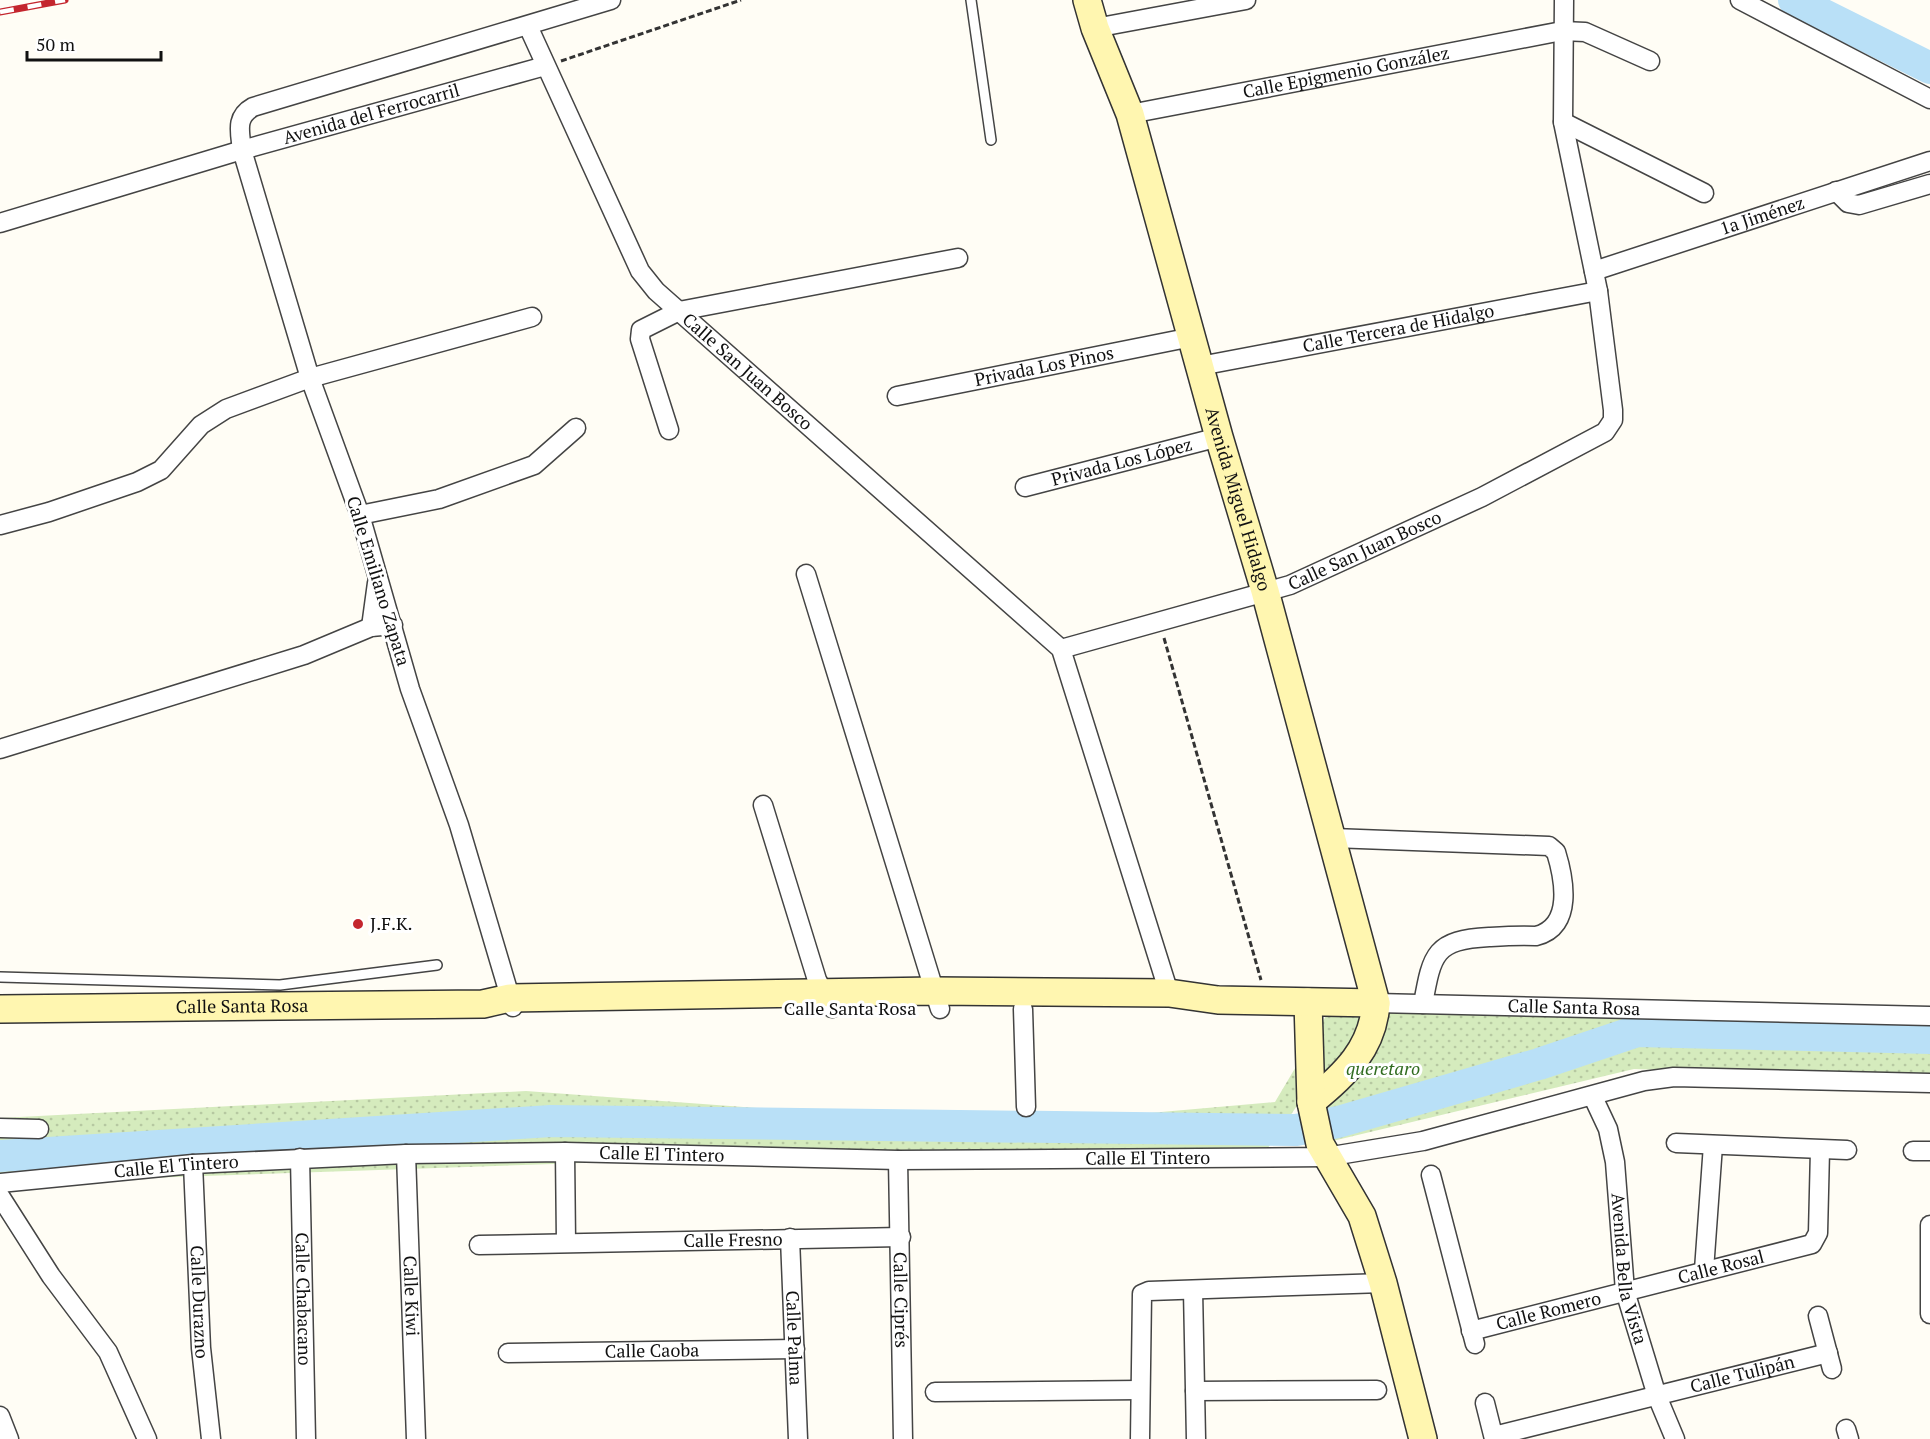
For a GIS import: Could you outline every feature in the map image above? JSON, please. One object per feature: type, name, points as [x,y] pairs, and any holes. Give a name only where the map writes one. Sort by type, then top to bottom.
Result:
[{"type":"street","name":"Calle Emiliano Zapata","points":[[512,1005],[459,825],[410,689],[360,515],[310,378],[242,150],[239,122],[244,112],[253,107],[611,0]]},
{"type":"street","name":"Avenida Miguel Hidalgo","points":[[1087,0],[1095,28],[1130,114],[1219,436],[1265,591],[1376,1003]]},
{"type":"street","points":[[1095,28],[1246,0]]},
{"type":"street","points":[[1564,0],[1563,122],[1598,291]]},
{"type":"street","points":[[1740,0],[1930,99]]},
{"type":"street","name":"Calle San Juan Bosco","points":[[528,26],[640,271],[679,311],[1061,649],[1290,585],[1324,572],[1482,497],[1605,432],[1613,420],[1598,291]]},
{"type":"street","points":[[1562,30],[1585,32],[1650,61]]},
{"type":"street","name":"Calle Epigmenio González","points":[[1130,114],[1562,30]]},
{"type":"street","name":"Avenida del Ferrocarril","points":[[0,223],[242,150],[545,66]]},
{"type":"street","points":[[1563,122],[1704,193]]},
{"type":"street","name":"1a Jiménez","points":[[1594,271],[1930,161]]},
{"type":"street","points":[[1836,191],[1848,203],[1859,205],[1930,184]]},
{"type":"street","points":[[669,430],[639,334],[679,311],[958,258]]},
{"type":"street","name":"Calle Tercera de Hidalgo","points":[[1200,366],[1598,291]]},
{"type":"street","points":[[0,525],[49,512],[137,482],[161,470],[201,425],[226,409],[310,378],[532,317]]},
{"type":"street","name":"Privada Los Pinos","points":[[897,396],[1192,337]]},
{"type":"street","points":[[360,515],[439,499],[534,465],[576,428]]},
{"type":"street","name":"Privada Los López","points":[[1025,487],[1219,436]]},
{"type":"street","points":[[806,574],[937,1000]]},
{"type":"street","points":[[371,627],[378,575]]},
{"type":"street","points":[[0,749],[304,655],[371,627],[393,625]]},
{"type":"street","points":[[1061,649],[1168,993]]},
{"type":"street","points":[[763,805],[817,980],[828,1001]]},
{"type":"street","points":[[1333,838],[1539,845],[1548,846],[1556,852],[1565,894],[1555,925],[1544,934],[1536,936],[1465,939],[1450,943],[1437,956],[1428,975],[1423,1004]]},
{"type":"street","name":"Calle Santa Rosa","points":[[0,1009],[1053,1000],[1168,993],[1218,1000],[1930,1016]]},
{"type":"street","name":"Calle Santa Rosa","points":[[937,1000],[1023,1009],[1053,1000],[1143,1009],[1218,1000]]},
{"type":"street","points":[[1308,1002],[1312,1107],[1323,1151],[1362,1216],[1383,1283],[1424,1439]]},
{"type":"street","points":[[1312,1107],[1363,1052],[1375,1022],[1376,1003]]},
{"type":"street","points":[[1023,1009],[1026,1107]]},
{"type":"street","name":"Calle El Tintero","points":[[0,1183],[193,1164],[406,1154],[565,1152],[898,1160],[1323,1151],[1423,1141],[1593,1097],[1644,1081],[1674,1077],[1930,1083]]},
{"type":"street","name":"Avenida Bella Vista","points":[[1593,1097],[1608,1129],[1615,1162],[1625,1291],[1657,1396],[1675,1439]]},
{"type":"street","points":[[0,1128],[39,1129]]},
{"type":"street","points":[[1676,1143],[1847,1150]]},
{"type":"street","points":[[1704,1270],[1713,1145]]},
{"type":"street","name":"Calle Rosal","points":[[1625,1291],[1807,1245],[1816,1240],[1820,1150]]},
{"type":"street","points":[[565,1152],[566,1242]]},
{"type":"street","name":"Calle Kiwi","points":[[406,1154],[416,1439]]},
{"type":"street","name":"Calle Chabacano","points":[[300,1158],[306,1439]]},
{"type":"street","name":"Calle Ciprés","points":[[898,1160],[903,1439]]},
{"type":"street","name":"Calle Durazno","points":[[193,1164],[201,1348],[211,1439]]},
{"type":"street","name":"Calle Romero","points":[[1431,1175],[1473,1337],[1625,1291]]},
{"type":"street","points":[[0,1196],[18,1227],[108,1352],[147,1439]]},
{"type":"street","points":[[0,1217],[18,1227]]},
{"type":"street","points":[[1930,1225],[1930,1314]]},
{"type":"street","name":"Calle Fresno","points":[[479,1245],[901,1237]]},
{"type":"street","name":"Calle Palma","points":[[790,1238],[798,1439]]},
{"type":"street","points":[[1140,1439],[1142,1294],[1149,1291],[1383,1283]]},
{"type":"street","points":[[1193,1290],[1196,1439]]},
{"type":"street","name":"Calle Tulipán","points":[[1494,1438],[1657,1396],[1830,1361],[1818,1316]]},
{"type":"street","name":"Calle Caoba","points":[[508,1353],[795,1349]]},
{"type":"street","points":[[935,1392],[1140,1390]]},
{"type":"street","points":[[1195,1391],[1377,1390]]},
{"type":"street","points":[[1485,1403],[1494,1438]]},
{"type":"street","points":[[0,1416],[9,1439]]},
{"type":"lane","points":[[971,0],[991,140]]},
{"type":"lane","points":[[0,977],[279,985],[437,965]]},
{"type":"path","points":[[545,66],[741,0]]},
{"type":"path","points":[[1159,621],[1267,1001]]},
{"type":"green space","name":"queretaro","points":[[1329,1011],[1930,1016],[1930,1079],[1634,1069],[1320,1144],[1325,1065],[1261,1158],[760,1157],[0,1183],[0,1118],[526,1091],[1002,1126],[1275,1102]]},
{"type":"waterway","points":[[1794,0],[1930,68]]},
{"type":"waterway","points":[[0,1156],[551,1121],[1296,1130],[1338,1122],[1539,1064],[1637,1031],[1930,1038]]},
{"type":"railway","points":[[0,12],[65,0]]},
{"type":"place","name":"J.F.K.","points":[[358,924]]}]
